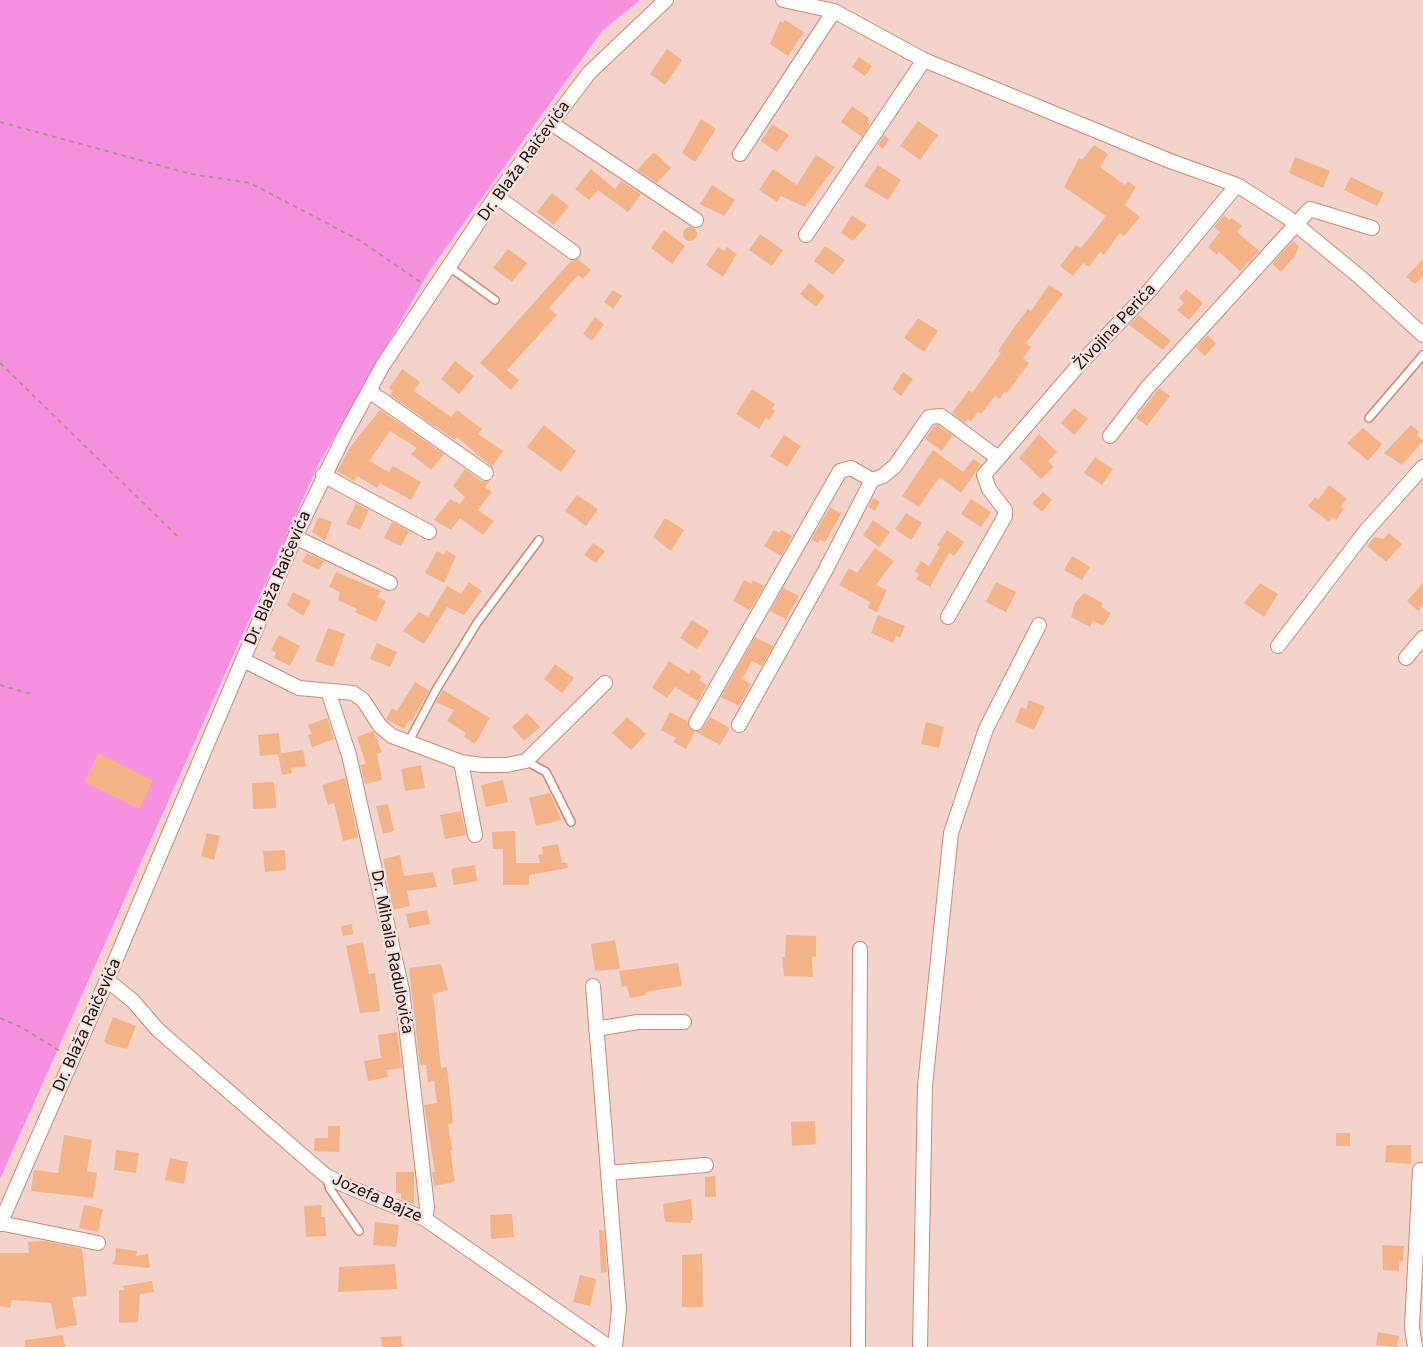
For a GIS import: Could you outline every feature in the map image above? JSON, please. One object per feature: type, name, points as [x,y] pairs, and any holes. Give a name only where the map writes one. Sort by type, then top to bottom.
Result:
[{"type":"street","name":"Dr. Blaža Raičevića","points":[[98,1243],[0,1224],[108,980],[295,537],[323,476],[369,391],[432,289],[496,196],[589,73],[666,0]]},
{"type":"street","points":[[783,0],[830,6],[924,60],[1170,161],[1237,185],[1296,224],[1361,278],[1423,335]]},
{"type":"street","points":[[740,154],[830,6]]},
{"type":"street","points":[[806,235],[924,60]]},
{"type":"street","points":[[552,123],[696,220]]},
{"type":"street","name":"Živojina Perića","points":[[994,462],[1078,366],[1150,290],[1237,185]]},
{"type":"street","points":[[496,196],[573,252]]},
{"type":"street","points":[[1110,436],[1147,388],[1310,209],[1372,228]]},
{"type":"street","points":[[369,391],[486,473]]},
{"type":"street","points":[[739,725],[824,573],[872,480],[890,472],[929,417],[935,415],[941,416],[994,462],[984,475],[985,483],[1002,504],[1005,516],[948,617]]},
{"type":"street","points":[[1278,646],[1365,532],[1423,467]]},
{"type":"street","points":[[696,723],[840,471],[851,468],[872,480]]},
{"type":"street","points":[[323,476],[429,532]]},
{"type":"street","points":[[295,537],[390,583]]},
{"type":"street","points":[[920,1347],[925,1086],[951,833],[986,729],[1039,625]]},
{"type":"street","points":[[1406,658],[1423,638]]},
{"type":"street","points":[[243,660],[287,684],[357,695],[385,731],[408,743],[461,762],[493,766],[526,761],[605,684]]},
{"type":"street","name":"Dr. Mihaila Radulovića","points":[[328,691],[350,755],[402,990],[427,1207],[425,1219]]},
{"type":"street","points":[[461,762],[476,835]]},
{"type":"street","points":[[858,1347],[860,949]]},
{"type":"street","name":"Jozefa Bajze","points":[[108,980],[133,1001],[158,1030],[325,1175],[425,1219],[609,1347]]},
{"type":"street","points":[[592,986],[619,1309],[615,1347]]},
{"type":"street","points":[[596,1029],[638,1022],[684,1022]]},
{"type":"street","points":[[608,1173],[706,1166]]},
{"type":"street","points":[[1415,1347],[1412,1327],[1420,1170]]},
{"type":"lane","points":[[448,266],[495,300]]},
{"type":"lane","points":[[1370,418],[1423,355]]},
{"type":"lane","points":[[408,743],[436,690],[477,623],[539,540]]},
{"type":"lane","points":[[526,761],[546,772],[571,822]]},
{"type":"lane","points":[[325,1175],[330,1189],[359,1231]]},
{"type":"path","points":[[0,122],[191,174],[250,183],[359,240],[432,289]]},
{"type":"path","points":[[0,363],[178,537]]},
{"type":"path","points":[[0,685],[34,694]]},
{"type":"path","points":[[0,1018],[21,1027],[73,1059]]},
{"type":"shaded area","points":[[0,0],[640,0],[602,31],[430,270],[317,467],[0,1179]]},
{"type":"building","points":[[785,20],[804,32],[788,56],[770,44],[780,21],[783,23]]},
{"type":"building","points":[[667,49],[682,60],[665,85],[650,74]]},
{"type":"building","points":[[859,57],[872,66],[865,76],[852,67]]},
{"type":"building","points":[[852,106],[869,118],[867,122],[870,124],[862,137],[841,122]]},
{"type":"building","points":[[701,119],[716,129],[695,162],[682,153]]},
{"type":"building","points":[[918,121],[938,135],[920,160],[900,146]]},
{"type":"building","points":[[772,124],[789,135],[777,152],[761,141]]},
{"type":"building","points":[[884,135],[889,139],[883,149],[878,145]]},
{"type":"building","points":[[1094,145],[1108,154],[1100,167],[1125,185],[1128,181],[1136,187],[1125,205],[1140,217],[1124,236],[1120,233],[1104,255],[1100,252],[1089,267],[1083,263],[1073,276],[1060,266],[1076,245],[1081,248],[1106,216],[1064,187],[1079,158],[1082,160]]},
{"type":"building","points":[[654,152],[671,168],[657,183],[637,170]]},
{"type":"building","points":[[816,155],[835,167],[805,207],[781,196],[777,202],[759,190],[773,169],[797,185]]},
{"type":"building","points":[[1295,157],[1330,171],[1323,188],[1289,173]]},
{"type":"building","points":[[878,165],[901,180],[888,200],[864,186]]},
{"type":"building","points":[[591,169],[615,189],[621,181],[641,194],[628,212],[598,190],[589,200],[575,189]]},
{"type":"building","points":[[1351,177],[1384,193],[1377,206],[1344,190]]},
{"type":"building","points":[[712,185],[735,200],[724,216],[700,204]]},
{"type":"building","points":[[552,193],[569,206],[554,225],[537,212]]},
{"type":"building","points":[[852,215],[867,225],[853,241],[841,233]]},
{"type":"building","points":[[1224,215],[1242,226],[1237,232],[1259,251],[1240,271],[1219,252],[1217,255],[1208,247],[1220,232],[1214,227]]},
{"type":"building","points":[[687,227],[693,227],[697,234],[693,241],[687,241],[683,237],[683,231]]},
{"type":"building","points":[[664,230],[685,246],[672,264],[651,248]]},
{"type":"building","points":[[760,234],[783,250],[772,266],[749,250]]},
{"type":"building","points":[[1293,241],[1299,246],[1295,256],[1281,272],[1272,264]]},
{"type":"building","points":[[825,246],[845,260],[833,275],[814,261]]},
{"type":"building","points":[[718,247],[724,251],[727,247],[737,254],[723,277],[706,265]]},
{"type":"building","points":[[508,249],[527,263],[512,282],[493,268]]},
{"type":"building","points":[[578,259],[591,270],[583,279],[578,275],[549,308],[557,315],[507,370],[519,380],[511,390],[480,363],[571,261]]},
{"type":"building","points":[[1423,259],[1423,276],[1415,284],[1406,277]]},
{"type":"building","points":[[809,283],[825,296],[816,307],[800,294]]},
{"type":"building","points":[[1049,285],[1063,294],[1026,343],[1031,347],[1023,358],[1029,363],[1007,393],[1005,391],[1000,399],[995,396],[981,414],[978,412],[971,421],[968,419],[965,423],[952,413],[969,390],[972,393],[1001,353],[998,351],[1015,326],[1028,309],[1031,311]]},
{"type":"building","points":[[1186,289],[1203,303],[1189,320],[1177,310],[1184,303],[1179,298]]},
{"type":"building","points":[[613,290],[622,296],[613,309],[604,302]]},
{"type":"building","points":[[1139,315],[1171,341],[1163,350],[1129,325]]},
{"type":"building","points":[[595,317],[604,324],[592,341],[583,334]]},
{"type":"building","points":[[918,318],[938,331],[924,352],[904,338]]},
{"type":"building","points":[[1208,335],[1216,343],[1205,356],[1196,347]]},
{"type":"building","points":[[455,361],[474,376],[459,394],[441,379]]},
{"type":"building","points":[[402,369],[420,382],[414,391],[451,417],[457,410],[482,429],[478,434],[503,451],[492,467],[457,437],[455,440],[390,395],[393,391],[389,388]]},
{"type":"building","points":[[903,372],[913,379],[901,396],[892,389]]},
{"type":"building","points":[[1159,388],[1170,396],[1147,426],[1136,418]]},
{"type":"building","points":[[752,389],[775,404],[772,409],[775,411],[769,420],[766,418],[759,429],[736,414]]},
{"type":"building","points":[[1074,408],[1088,419],[1074,435],[1061,423]]},
{"type":"building","points":[[380,410],[444,454],[431,470],[411,454],[417,448],[390,431],[369,461],[389,472],[393,466],[421,482],[411,500],[380,483],[377,488],[357,476],[354,481],[337,471],[351,446]]},
{"type":"building","points":[[544,425],[576,451],[561,472],[527,447]]},
{"type":"building","points":[[938,425],[955,437],[952,436],[942,451],[925,439],[934,426]]},
{"type":"building","points":[[1411,425],[1419,432],[1417,435],[1423,441],[1402,465],[1384,453]]},
{"type":"building","points":[[1363,428],[1382,444],[1368,461],[1347,443]]},
{"type":"building","points":[[1039,434],[1057,452],[1048,461],[1054,467],[1041,479],[1019,458]]},
{"type":"building","points":[[784,435],[801,446],[787,467],[770,456]]},
{"type":"building","points":[[933,450],[963,472],[973,459],[981,464],[961,493],[941,478],[938,479],[919,507],[902,496]]},
{"type":"building","points":[[1095,457],[1113,469],[1102,485],[1084,473]]},
{"type":"building","points":[[465,469],[481,481],[490,481],[485,487],[492,492],[478,510],[494,521],[483,535],[460,518],[451,530],[434,520],[450,499],[460,504],[465,497],[453,486]]},
{"type":"building","points":[[1329,485],[1347,499],[1341,506],[1344,509],[1336,520],[1333,517],[1329,522],[1308,506],[1315,497],[1318,500]]},
{"type":"building","points":[[1043,492],[1052,500],[1042,512],[1032,503]]},
{"type":"building","points":[[577,495],[598,509],[586,526],[565,511]]},
{"type":"building","points":[[873,498],[880,502],[875,511],[868,507]]},
{"type":"building","points":[[971,499],[991,512],[981,527],[961,514]]},
{"type":"building","points":[[356,503],[369,510],[360,530],[346,524]]},
{"type":"building","points":[[830,507],[841,514],[825,542],[820,540],[818,543],[811,540]]},
{"type":"building","points":[[906,513],[922,523],[911,540],[895,529]]},
{"type":"building","points":[[318,517],[332,522],[325,541],[312,532]]},
{"type":"building","points":[[665,518],[684,530],[671,551],[653,537]]},
{"type":"building","points":[[873,520],[890,532],[879,547],[863,535]]},
{"type":"building","points":[[392,522],[409,531],[401,546],[384,538]]},
{"type":"building","points":[[774,530],[780,533],[781,530],[792,536],[781,556],[764,546]]},
{"type":"building","points":[[947,530],[964,542],[954,556],[949,553],[930,587],[916,579],[919,574],[915,571],[921,561],[929,566],[940,547],[937,545]]},
{"type":"building","points":[[1389,533],[1402,544],[1386,562],[1367,546],[1375,537],[1383,539]]},
{"type":"building","points":[[593,543],[605,551],[596,563],[584,555]]},
{"type":"building","points":[[875,548],[894,561],[876,585],[887,590],[877,612],[868,608],[870,602],[839,585],[849,568],[857,573]]},
{"type":"building","points":[[446,550],[456,556],[444,583],[425,573],[437,551],[444,555]]},
{"type":"building","points":[[307,553],[324,561],[319,570],[302,562]]},
{"type":"building","points":[[1072,556],[1090,567],[1082,580],[1064,570]]},
{"type":"building","points":[[336,572],[381,591],[377,597],[386,601],[376,622],[355,612],[357,609],[338,600],[340,592],[329,587]]},
{"type":"building","points":[[744,580],[751,584],[753,580],[764,586],[750,610],[733,601]]},
{"type":"building","points":[[469,582],[482,591],[464,615],[447,607],[424,644],[403,631],[419,612],[428,617],[447,586],[461,594]]},
{"type":"building","points":[[996,582],[1016,592],[1006,612],[986,602]]},
{"type":"building","points":[[1260,583],[1278,594],[1264,617],[1244,603]]},
{"type":"building","points":[[1423,583],[1423,604],[1418,611],[1407,601]]},
{"type":"building","points":[[783,588],[799,596],[786,619],[770,611]]},
{"type":"building","points":[[293,592],[311,601],[303,616],[287,605]]},
{"type":"building","points":[[1084,593],[1103,603],[1101,607],[1111,613],[1103,626],[1093,621],[1090,627],[1071,617],[1075,603]]},
{"type":"building","points":[[878,615],[905,626],[900,638],[896,636],[893,643],[871,633]]},
{"type":"building","points":[[692,620],[709,631],[697,649],[680,638]]},
{"type":"building","points":[[328,628],[345,634],[333,667],[315,661]]},
{"type":"building","points":[[279,635],[300,646],[290,666],[274,658],[276,653],[271,650]]},
{"type":"building","points":[[755,637],[773,646],[762,666],[752,661],[742,679],[751,684],[739,706],[721,697]]},
{"type":"building","points":[[377,643],[397,652],[390,667],[370,659]]},
{"type":"building","points":[[669,661],[689,674],[691,669],[702,676],[699,680],[707,685],[698,701],[675,687],[667,698],[652,688]]},
{"type":"building","points":[[555,664],[574,678],[562,693],[544,679]]},
{"type":"building","points":[[415,682],[429,691],[412,721],[409,720],[404,729],[386,719],[392,708],[397,711]]},
{"type":"building","points":[[443,690],[490,718],[475,744],[464,737],[466,733],[447,721],[454,710],[436,702]]},
{"type":"building","points":[[1029,700],[1045,707],[1034,730],[1015,722],[1021,707],[1026,709]]},
{"type":"building","points":[[670,712],[687,721],[689,728],[695,732],[686,749],[673,742],[676,738],[661,730]]},
{"type":"building","points":[[527,713],[540,727],[524,741],[512,727]]},
{"type":"building","points":[[627,717],[646,734],[631,750],[612,733]]},
{"type":"building","points":[[710,717],[730,728],[720,745],[696,732],[703,728]]},
{"type":"building","points":[[327,718],[334,739],[312,747],[308,735],[312,734],[308,725]]},
{"type":"building","points":[[926,722],[944,727],[939,748],[921,744]]},
{"type":"building","points":[[373,731],[382,752],[377,754],[382,780],[365,784],[360,765],[366,764],[357,737]]},
{"type":"building","points":[[279,733],[281,754],[260,756],[258,735]]},
{"type":"building","points":[[303,750],[306,766],[291,768],[292,773],[282,775],[278,754]]},
{"type":"building","points":[[98,753],[153,781],[139,809],[84,782]]},
{"type":"building","points":[[421,765],[425,788],[405,791],[401,769]]},
{"type":"building","points":[[345,778],[358,837],[343,841],[334,803],[328,805],[322,785]]},
{"type":"building","points":[[503,780],[508,802],[486,807],[481,785]]},
{"type":"building","points":[[274,782],[276,808],[253,809],[252,783]]},
{"type":"building","points":[[550,793],[561,820],[536,826],[529,798]]},
{"type":"building","points":[[388,804],[394,831],[383,834],[376,806]]},
{"type":"building","points":[[461,811],[466,835],[445,839],[440,815]]},
{"type":"building","points":[[515,831],[516,863],[540,863],[538,855],[543,854],[542,847],[558,844],[562,863],[567,863],[568,868],[529,875],[529,884],[526,885],[503,885],[503,849],[493,849],[492,832]]},
{"type":"building","points":[[207,833],[220,836],[214,860],[201,856]]},
{"type":"building","points":[[285,850],[286,870],[265,872],[263,851]]},
{"type":"building","points":[[400,855],[404,876],[433,872],[437,887],[407,891],[410,906],[393,910],[383,859]]},
{"type":"building","points":[[475,865],[477,881],[454,885],[451,870]]},
{"type":"building","points":[[427,910],[430,924],[409,928],[406,914]]},
{"type":"building","points":[[352,924],[353,934],[343,936],[341,926]]},
{"type":"building","points":[[786,935],[816,936],[816,957],[812,957],[813,977],[784,976],[782,957],[785,957]]},
{"type":"building","points":[[615,940],[620,969],[595,971],[591,944]]},
{"type":"building","points":[[363,942],[369,974],[375,973],[380,1011],[360,1013],[346,946]]},
{"type":"building","points":[[678,963],[682,986],[645,992],[646,995],[630,998],[627,986],[622,987],[619,971]]},
{"type":"building","points":[[441,964],[448,990],[433,994],[441,1068],[447,1067],[453,1123],[448,1124],[455,1182],[434,1186],[432,1172],[435,1172],[424,1105],[437,1103],[434,1081],[428,1082],[426,1065],[420,1065],[409,968]]},
{"type":"building","points":[[113,1017],[136,1026],[127,1049],[107,1044],[104,1041]]},
{"type":"building","points":[[397,1032],[402,1068],[387,1070],[388,1077],[368,1081],[364,1061],[381,1058],[378,1035]]},
{"type":"building","points":[[815,1121],[816,1144],[792,1146],[791,1122]]},
{"type":"building","points":[[328,1126],[340,1126],[339,1152],[314,1151],[315,1138],[328,1138]]},
{"type":"building","points":[[1336,1133],[1350,1133],[1350,1146],[1336,1146]]},
{"type":"building","points":[[64,1135],[92,1140],[87,1171],[97,1173],[93,1198],[31,1191],[34,1170],[58,1173]]},
{"type":"building","points":[[1386,1145],[1411,1145],[1411,1164],[1385,1162]]},
{"type":"building","points":[[116,1150],[139,1153],[136,1173],[114,1170]]},
{"type":"building","points":[[170,1158],[188,1162],[184,1184],[165,1180]]},
{"type":"building","points":[[396,1172],[414,1172],[414,1204],[401,1199],[401,1193],[396,1193]]},
{"type":"building","points":[[715,1176],[716,1197],[705,1197],[705,1177]]},
{"type":"building","points":[[691,1199],[693,1220],[691,1223],[665,1222],[663,1204]]},
{"type":"building","points":[[84,1205],[103,1209],[98,1232],[79,1228]]},
{"type":"building","points":[[322,1205],[321,1217],[325,1217],[326,1236],[306,1237],[304,1206]]},
{"type":"building","points":[[512,1214],[514,1237],[491,1239],[490,1215]]},
{"type":"building","points":[[375,1222],[399,1225],[396,1247],[373,1245]]},
{"type":"building","points":[[599,1230],[604,1230],[607,1272],[601,1273]]},
{"type":"building","points":[[45,1241],[82,1249],[87,1296],[72,1297],[77,1325],[56,1329],[51,1303],[12,1300],[10,1308],[0,1306],[0,1253],[29,1253],[28,1242]]},
{"type":"building","points":[[1382,1245],[1404,1246],[1403,1261],[1399,1261],[1399,1271],[1383,1270]]},
{"type":"building","points":[[116,1248],[137,1251],[136,1256],[148,1254],[150,1268],[111,1264],[115,1260]]},
{"type":"building","points":[[702,1254],[703,1307],[682,1307],[682,1255]]},
{"type":"building","points":[[395,1264],[397,1289],[338,1292],[339,1267]]},
{"type":"building","points":[[580,1275],[596,1279],[590,1306],[573,1302]]},
{"type":"building","points":[[152,1281],[154,1292],[140,1294],[138,1322],[119,1323],[119,1290],[124,1290],[123,1286]]},
{"type":"building","points":[[1378,1332],[1399,1336],[1397,1347],[1376,1345]]},
{"type":"building","points":[[63,1335],[65,1347],[25,1347],[25,1340]]},
{"type":"building","points":[[401,1336],[402,1347],[382,1347],[381,1337]]}]
